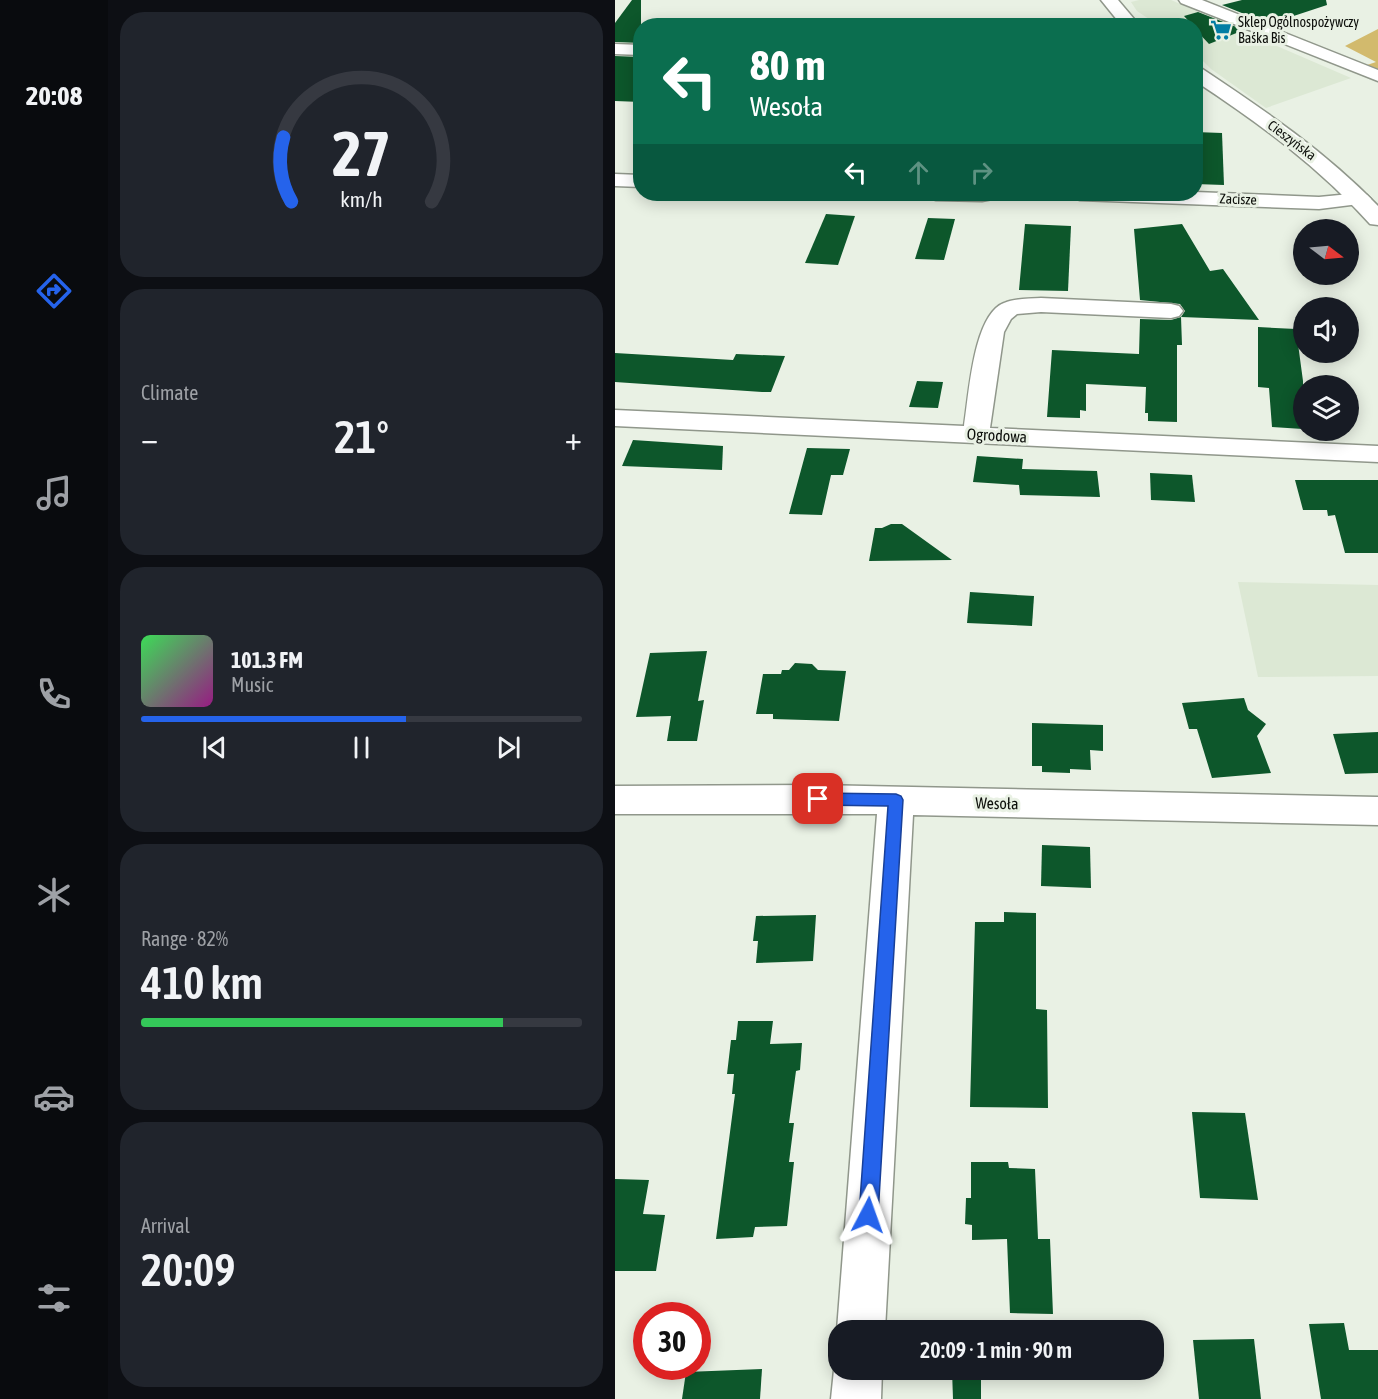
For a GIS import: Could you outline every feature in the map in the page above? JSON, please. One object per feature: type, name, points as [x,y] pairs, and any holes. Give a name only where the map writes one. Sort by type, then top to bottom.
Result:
[{"type":"street","points":[[1111,0],[1126,18]]},
{"type":"street","points":[[1187,0],[1378,76]]},
{"type":"street","points":[[615,49],[633,50]]},
{"type":"street","name":"Cieszyńska","points":[[1203,78],[1298,143],[1360,199],[1378,219]]},
{"type":"street","points":[[615,180],[633,181]]},
{"type":"street","name":"Zacisze","points":[[1203,198],[1319,202],[1360,199]]},
{"type":"street","points":[[976,434],[993,332],[1001,315],[1011,308],[1041,305],[1171,311]]},
{"type":"street","name":"Ogrodowa","points":[[615,418],[1378,454]]},
{"type":"street","name":"Wesoła","points":[[615,800],[896,800],[1378,811]]},
{"type":"street","points":[[862,1320],[896,800]]},
{"type":"street","points":[[856,1399],[857,1380]]},
{"type":"shaded area","points":[[1171,0],[1351,78],[1266,108],[1203,61],[1203,18],[1148,18],[1137,11],[1131,2]]},
{"type":"shaded area","points":[[1378,29],[1378,74],[1361,67],[1376,62],[1345,46]]},
{"type":"shaded area","points":[[1238,582],[1378,585],[1378,676],[1258,677]]},
{"type":"building","points":[[632,0],[641,0],[641,18],[633,18],[633,43],[615,42],[615,23]]},
{"type":"building","points":[[1242,0],[1326,0],[1327,5],[1269,24],[1222,5]]},
{"type":"building","points":[[1198,12],[1244,30],[1209,44],[1203,38],[1203,18],[1186,18],[1184,16]]},
{"type":"building","points":[[615,56],[633,57],[633,102],[615,101]]},
{"type":"building","points":[[1203,132],[1222,133],[1224,185],[1203,184]]},
{"type":"building","points":[[826,214],[855,216],[838,265],[805,263]]},
{"type":"building","points":[[928,218],[955,219],[944,260],[915,259]]},
{"type":"building","points":[[1025,224],[1071,226],[1068,291],[1019,290]]},
{"type":"building","points":[[1182,224],[1210,271],[1223,269],[1259,320],[1181,317],[1185,311],[1180,304],[1140,300],[1134,229]]},
{"type":"building","points":[[1181,317],[1182,345],[1177,345],[1177,422],[1148,421],[1148,413],[1145,413],[1146,387],[1086,384],[1086,411],[1080,410],[1080,418],[1047,417],[1052,350],[1139,354],[1140,319],[1171,320]]},
{"type":"building","points":[[1258,327],[1293,329],[1293,363],[1301,363],[1302,375],[1293,375],[1293,428],[1272,427],[1269,388],[1258,387]]},
{"type":"building","points":[[615,353],[733,360],[736,354],[785,356],[771,392],[762,392],[615,382]]},
{"type":"building","points":[[917,381],[943,382],[938,408],[909,407]]},
{"type":"building","points":[[633,440],[723,446],[722,470],[622,466]]},
{"type":"building","points":[[807,448],[850,449],[843,475],[831,475],[822,515],[789,514]]},
{"type":"building","points":[[977,456],[1023,459],[1022,469],[1097,471],[1100,497],[1020,495],[1019,485],[973,482]]},
{"type":"building","points":[[1150,473],[1192,475],[1195,502],[1151,500]]},
{"type":"building","points":[[1295,480],[1378,480],[1378,553],[1345,553],[1335,515],[1328,516],[1327,510],[1303,510]]},
{"type":"building","points":[[902,524],[952,560],[869,561],[875,528]]},
{"type":"building","points":[[970,592],[1034,596],[1032,626],[967,623]]},
{"type":"building","points":[[707,651],[698,701],[704,700],[697,741],[667,741],[671,716],[636,717],[650,653]]},
{"type":"building","points":[[795,663],[812,664],[818,670],[846,671],[839,721],[773,719],[773,714],[756,714],[763,674],[781,674],[782,670],[789,670]]},
{"type":"building","points":[[1244,698],[1248,710],[1266,724],[1257,736],[1271,773],[1212,778],[1197,729],[1189,729],[1182,703]]},
{"type":"building","points":[[1032,723],[1103,725],[1103,751],[1090,750],[1091,770],[1070,769],[1070,773],[1042,772],[1042,766],[1032,766]]},
{"type":"building","points":[[1378,732],[1378,773],[1345,774],[1333,734]]},
{"type":"building","points":[[1042,845],[1090,847],[1091,888],[1041,886]]},
{"type":"building","points":[[1004,912],[1036,913],[1036,1009],[1047,1010],[1048,1108],[970,1107],[975,922],[1004,922]]},
{"type":"building","points":[[816,915],[813,961],[756,963],[758,941],[753,941],[756,916]]},
{"type":"building","points":[[738,1021],[773,1021],[770,1044],[802,1043],[800,1070],[796,1071],[789,1123],[794,1123],[789,1162],[794,1162],[787,1226],[755,1227],[753,1237],[716,1239],[735,1094],[732,1094],[734,1074],[727,1074],[731,1040],[736,1040]]},
{"type":"building","points":[[1192,1112],[1245,1113],[1258,1200],[1200,1198]]},
{"type":"building","points":[[971,1162],[1008,1162],[1009,1168],[1035,1169],[1038,1239],[1050,1239],[1053,1314],[1010,1313],[1007,1239],[972,1240],[972,1225],[965,1224],[966,1198],[971,1198]]},
{"type":"building","points":[[615,1179],[649,1180],[643,1214],[665,1215],[656,1271],[615,1271]]},
{"type":"building","points":[[1344,1323],[1349,1350],[1378,1350],[1378,1399],[1321,1399],[1309,1324]]},
{"type":"building","points":[[1254,1339],[1261,1399],[1199,1399],[1193,1340]]},
{"type":"building","points":[[762,1369],[760,1399],[682,1399],[685,1380],[711,1380],[711,1371]]},
{"type":"building","points":[[952,1380],[981,1380],[981,1399],[953,1399]]},
{"type":"place","name":"Sklep Ogólnospożywczy Baśka Bis","points":[[1221,30]]},
{"type":"route","points":[[818,799],[896,800],[868,1215]]}]
